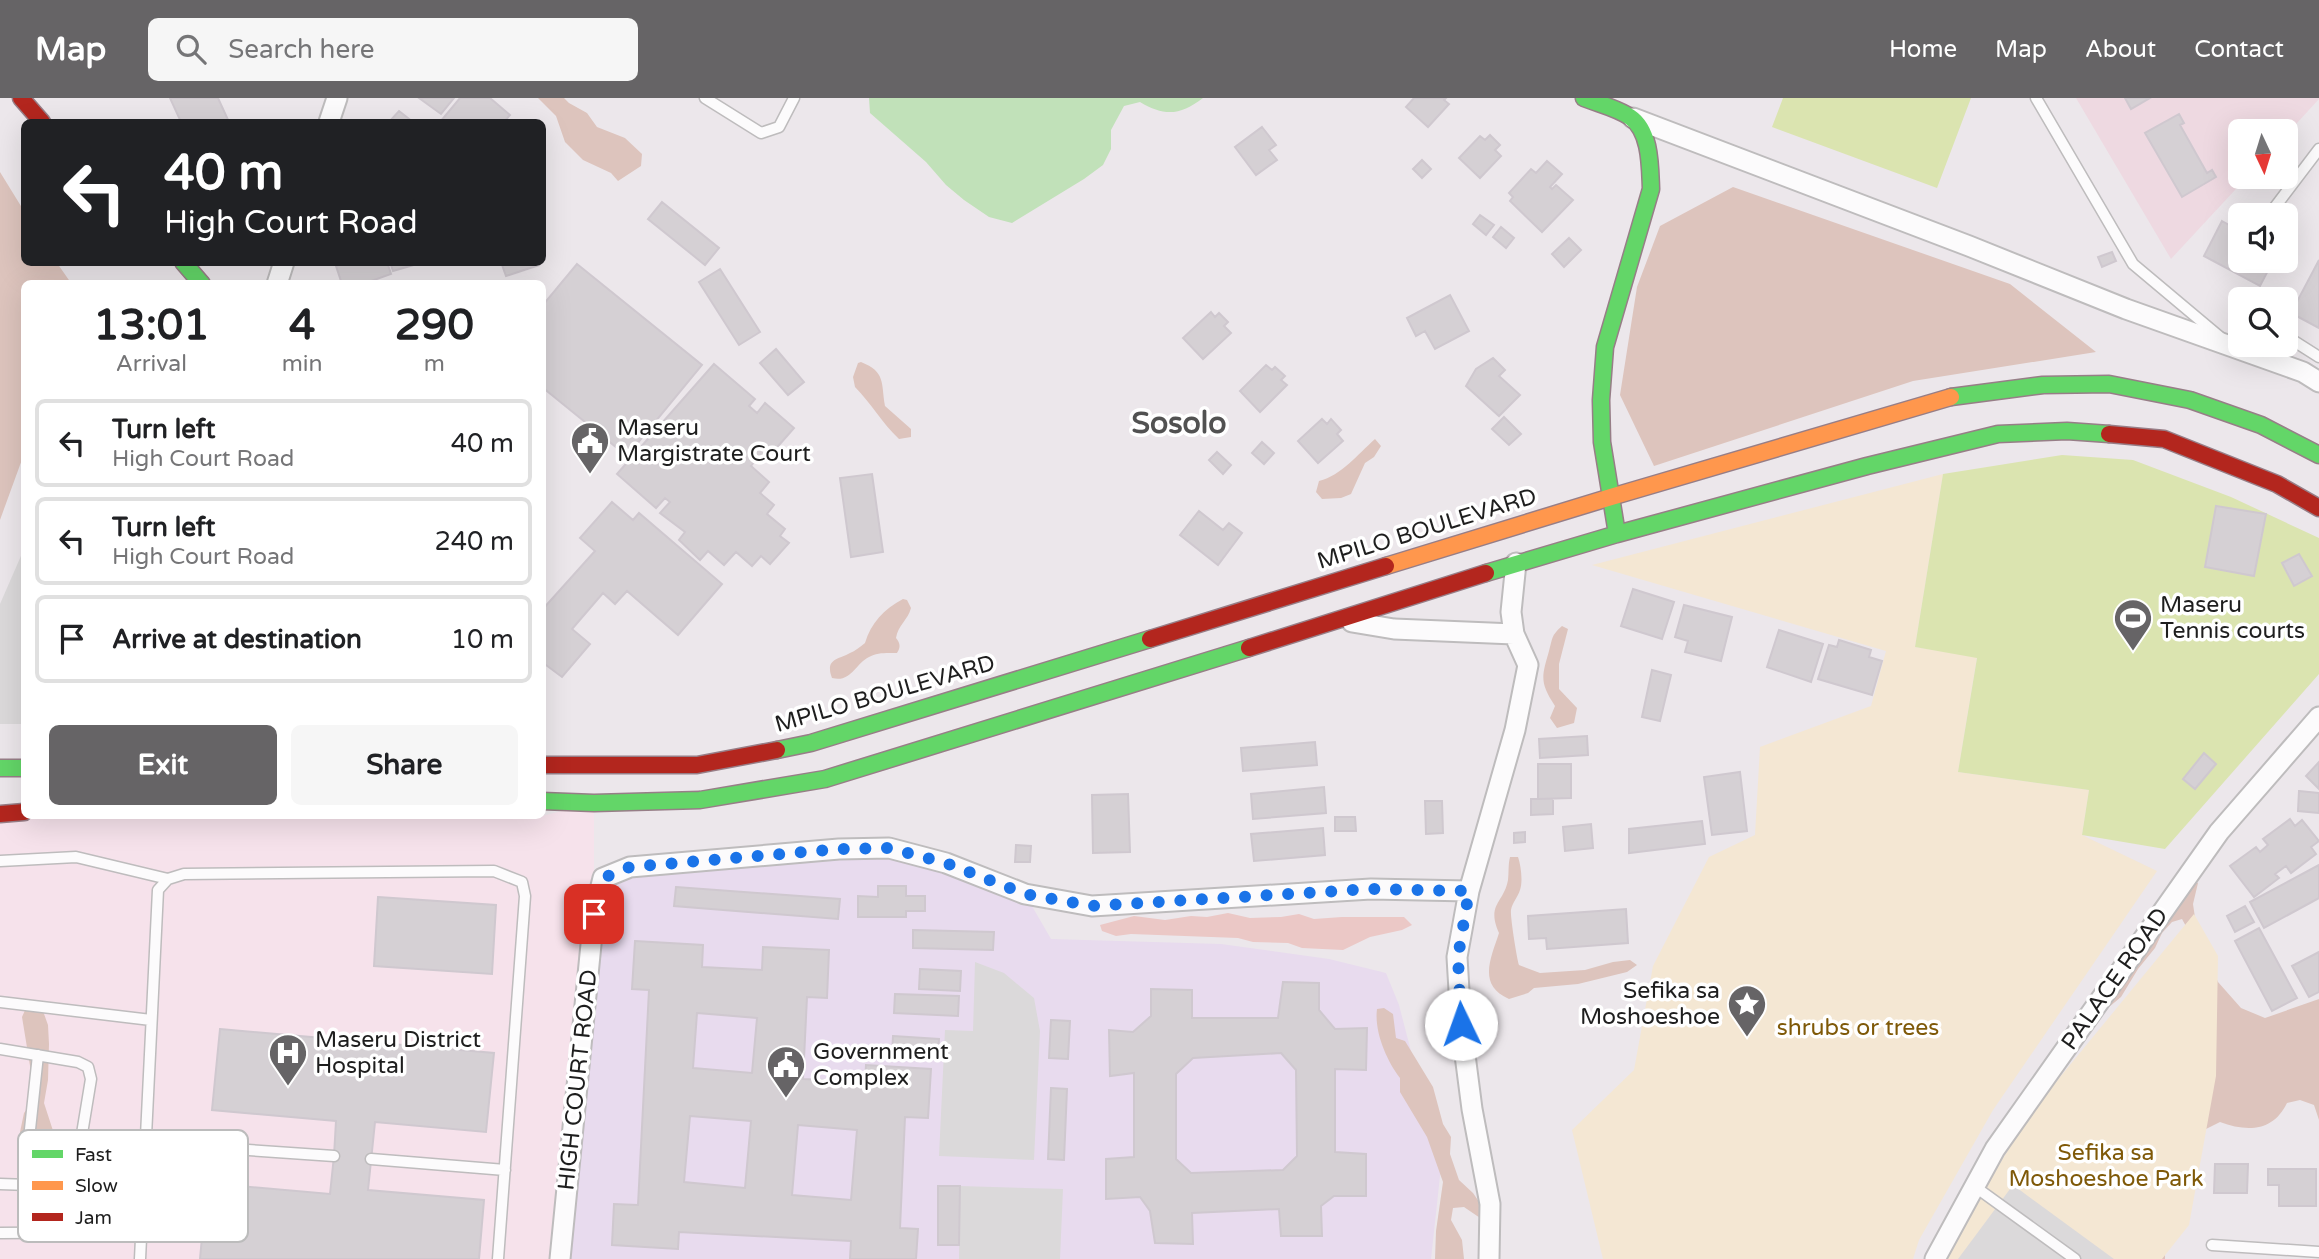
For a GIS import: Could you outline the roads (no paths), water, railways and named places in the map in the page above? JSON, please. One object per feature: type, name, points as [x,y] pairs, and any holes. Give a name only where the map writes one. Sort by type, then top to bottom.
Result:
[{"type":"main road","points":[[21,98],[39,119]]},
{"type":"main road","points":[[1584,98],[1633,118],[1645,141],[1650,166],[1651,189],[1605,347],[1601,400],[1602,442],[1617,534]]},
{"type":"main road","points":[[186,266],[199,280]]},
{"type":"main road","name":"MPILO BOULEVARD","points":[[546,765],[697,765],[811,743],[1611,496],[1950,397],[2043,384],[2109,384],[2190,400],[2261,425],[2319,455]]},
{"type":"main road","points":[[546,802],[700,800],[825,779],[1617,534],[1867,466],[1998,434],[2067,431],[2164,439],[2277,484],[2319,508]]},
{"type":"main road","points":[[0,768],[21,768]]},
{"type":"main road","points":[[0,814],[21,812]]},
{"type":"street","points":[[330,119],[337,98]]},
{"type":"street","points":[[1633,118],[2228,346]]},
{"type":"street","points":[[2260,357],[2303,372],[2319,382]]},
{"type":"street","points":[[1489,1259],[1490,1204],[1472,1109],[1461,1024],[1458,957],[1469,891],[1515,730],[1528,665],[1514,634],[1511,612],[1516,564]]},
{"type":"street","points":[[1342,620],[1394,629],[1514,634]]},
{"type":"street","name":"PALACE ROAD","points":[[1940,1257],[1995,1149],[2219,832],[2319,717]]},
{"type":"street","name":"HIGH COURT ROAD","points":[[560,1259],[594,914],[603,878],[630,867],[839,849],[889,848],[946,863],[1025,894],[1092,906],[1371,889],[1469,891]]},
{"type":"lane","points":[[705,98],[761,133],[779,127],[794,98]]},
{"type":"lane","points":[[2036,98],[2133,264],[2228,343]]},
{"type":"lane","points":[[2278,203],[2319,149]]},
{"type":"lane","points":[[2298,343],[2319,356]]},
{"type":"lane","points":[[0,861],[76,857],[168,879]]},
{"type":"lane","points":[[147,1130],[158,890],[168,879],[184,874],[494,871],[522,882],[526,896],[498,1259]]},
{"type":"lane","points":[[0,1002],[151,1020]]},
{"type":"lane","points":[[0,1049],[78,1062],[88,1067],[91,1079],[83,1130]]},
{"type":"lane","points":[[30,1130],[38,1055]]},
{"type":"lane","points":[[248,1150],[334,1156]]},
{"type":"lane","points":[[371,1159],[505,1170]]},
{"type":"lane","points":[[0,1184],[18,1185]]},
{"type":"lane","points":[[1974,1186],[2075,1259]]},
{"type":"lane","points":[[0,1233],[18,1233]]},
{"type":"lane","points":[[2212,1245],[2319,1252]]},
{"type":"place","name":"Maseru Margistrate Court","points":[[590,475]]},
{"type":"place","name":"Maseru Tennis courts","points":[[2133,652]]},
{"type":"place","name":"Sefika sa Moshoeshoe","points":[[1747,1038]]},
{"type":"place","name":"Maseru District Hospital","points":[[288,1087]]},
{"type":"place","name":"Government Complex","points":[[786,1099]]},
{"type":"district","name":"Sosolo","points":[[1179,423]]},
{"type":"park label","name":"shrubs or trees","points":[[1858,1028]]},
{"type":"park label","name":"Sefika sa Moshoeshoe Park","points":[[2106,1166]]}]
